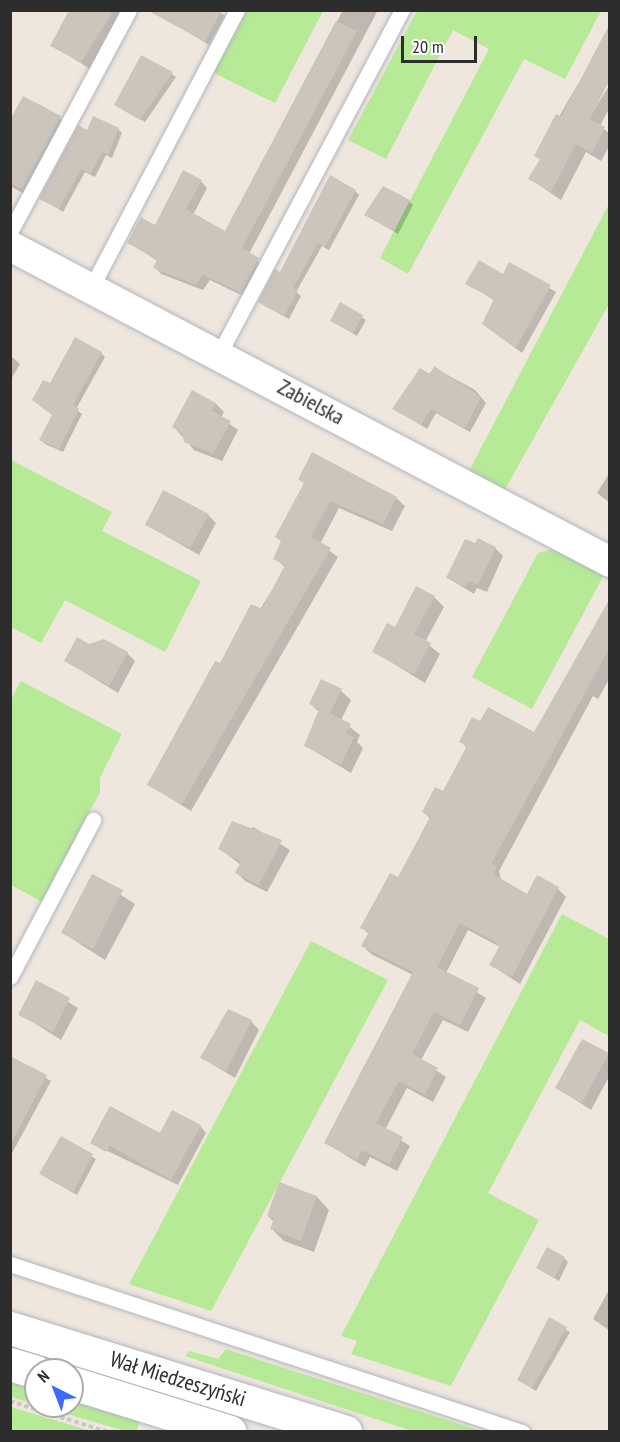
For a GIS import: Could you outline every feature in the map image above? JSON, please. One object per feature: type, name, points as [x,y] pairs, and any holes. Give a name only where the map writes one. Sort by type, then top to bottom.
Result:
[{"type":"main road","name":"Wał Miedzeszyński","points":[[10,1328],[345,1431]]},
{"type":"main road","name":"Wał Miedzeszyński","points":[[84,1387],[230,1431]]},
{"type":"street","name":"Zabielska","points":[[10,246],[219,354],[609,562]]},
{"type":"lane","points":[[10,232],[129,10]]},
{"type":"lane","points":[[92,288],[237,10]]},
{"type":"lane","points":[[219,354],[402,10]]},
{"type":"lane","points":[[10,977],[93,819]]},
{"type":"lane","points":[[10,1264],[522,1431]]},
{"type":"path","points":[[10,1401],[108,1431]]},
{"type":"green space","points":[[244,11],[323,11],[275,103],[212,72]]},
{"type":"green space","points":[[417,11],[601,11],[565,79],[524,59],[408,274],[380,258],[489,49],[453,30],[386,159],[348,140]]},
{"type":"green space","points":[[609,204],[609,304],[504,491],[469,471]]},
{"type":"green space","points":[[11,460],[112,512],[102,531],[201,581],[165,652],[65,600],[41,643],[11,627]]},
{"type":"green space","points":[[557,548],[605,573],[532,709],[472,677],[538,553]]},
{"type":"green space","points":[[21,681],[122,734],[100,778],[100,792],[42,902],[11,885],[10,701]]},
{"type":"green space","points":[[562,914],[609,939],[609,1036],[580,1020],[488,1193],[539,1220],[451,1386],[351,1354],[357,1341],[341,1336]]},
{"type":"green space","points":[[311,941],[388,980],[211,1311],[129,1284]]},
{"type":"green space","points":[[226,1349],[481,1431],[412,1431],[185,1356],[189,1351],[218,1359]]},
{"type":"green space","points":[[11,1382],[24,1386],[24,1401],[11,1397]]},
{"type":"green space","points":[[84,1403],[141,1420],[136,1431],[125,1431],[81,1418],[84,1418]]},
{"type":"green space","points":[[11,1407],[24,1411],[24,1418],[48,1418],[91,1431],[11,1431]]},
{"type":"building","points":[[69,10],[114,10],[81,62],[50,46]]},
{"type":"building","points":[[147,10],[222,10],[205,42]]},
{"type":"building","points":[[336,21],[357,31],[242,248],[259,258],[241,293],[203,275],[196,285],[153,268],[157,259],[127,243],[141,217],[155,225],[183,170],[202,180],[186,209],[225,231]]},
{"type":"building","points":[[609,25],[609,81],[590,119],[605,127],[592,153],[576,144],[551,192],[528,179],[540,159],[534,156],[556,114],[561,117]]},
{"type":"building","points":[[141,55],[173,72],[140,120],[114,105]]},
{"type":"building","points":[[23,96],[61,116],[22,189],[10,183],[10,120]]},
{"type":"building","points":[[93,116],[119,128],[108,155],[102,152],[91,174],[81,169],[59,209],[39,199],[78,125],[87,130]]},
{"type":"building","points":[[330,175],[356,190],[325,247],[318,243],[293,288],[298,291],[284,316],[258,302],[275,269],[280,272]]},
{"type":"building","points":[[383,186],[410,200],[394,231],[364,215]]},
{"type":"building","points":[[479,260],[503,274],[509,262],[551,285],[516,348],[482,324],[494,299],[465,284]]},
{"type":"building","points":[[340,302],[363,315],[353,333],[330,321]]},
{"type":"building","points":[[75,337],[102,352],[73,405],[79,409],[59,449],[39,440],[52,415],[32,400],[43,380],[50,383]]},
{"type":"building","points":[[434,366],[481,397],[465,428],[431,409],[421,425],[392,409],[420,368],[430,374]]},
{"type":"building","points":[[192,390],[216,403],[212,411],[231,421],[213,454],[184,442],[182,433],[172,427]]},
{"type":"building","points":[[312,452],[397,497],[383,524],[330,501],[311,537],[331,548],[182,804],[147,785],[215,661],[220,663],[251,604],[262,609],[285,565],[273,559],[281,541],[275,537],[304,483],[298,479]]},
{"type":"building","points":[[163,490],[209,514],[190,548],[145,525]]},
{"type":"building","points":[[478,538],[496,547],[478,585],[469,581],[466,587],[446,578],[465,539],[475,543]]},
{"type":"building","points":[[416,586],[435,596],[414,634],[431,643],[414,674],[372,652],[387,623],[395,627]]},
{"type":"building","points":[[609,600],[609,649],[491,864],[497,866],[493,874],[527,894],[537,875],[559,887],[512,977],[489,965],[499,947],[495,942],[460,923],[437,967],[479,988],[460,1025],[434,1012],[412,1054],[438,1068],[425,1095],[399,1081],[376,1123],[403,1137],[389,1164],[362,1150],[357,1160],[324,1143],[413,972],[361,946],[369,932],[360,928],[390,873],[398,877],[430,817],[422,812],[435,787],[443,791],[467,746],[459,742],[472,717],[480,721],[488,707],[534,732]]},
{"type":"building","points":[[77,637],[89,644],[104,639],[128,652],[109,686],[64,661]]},
{"type":"building","points":[[321,679],[342,689],[330,713],[351,724],[346,733],[354,737],[341,765],[304,746],[319,709],[309,704]]},
{"type":"building","points":[[232,821],[282,840],[259,885],[235,873],[241,862],[218,849]]},
{"type":"building","points":[[92,874],[123,890],[93,949],[61,933]]},
{"type":"building","points":[[36,980],[70,998],[53,1032],[18,1015]]},
{"type":"building","points":[[228,1009],[252,1020],[226,1071],[200,1058]]},
{"type":"building","points":[[582,1039],[609,1053],[582,1103],[555,1088]]},
{"type":"building","points":[[10,1056],[47,1075],[10,1145]]},
{"type":"building","points":[[110,1106],[160,1133],[172,1110],[201,1125],[171,1180],[110,1146],[106,1152],[90,1143]]},
{"type":"building","points":[[61,1136],[93,1154],[73,1192],[39,1174]]},
{"type":"building","points":[[279,1182],[317,1196],[301,1241],[270,1229],[274,1219],[267,1216]]},
{"type":"building","points":[[547,1247],[565,1257],[554,1278],[536,1268]]},
{"type":"building","points":[[549,1317],[567,1327],[532,1388],[517,1380]]}]
